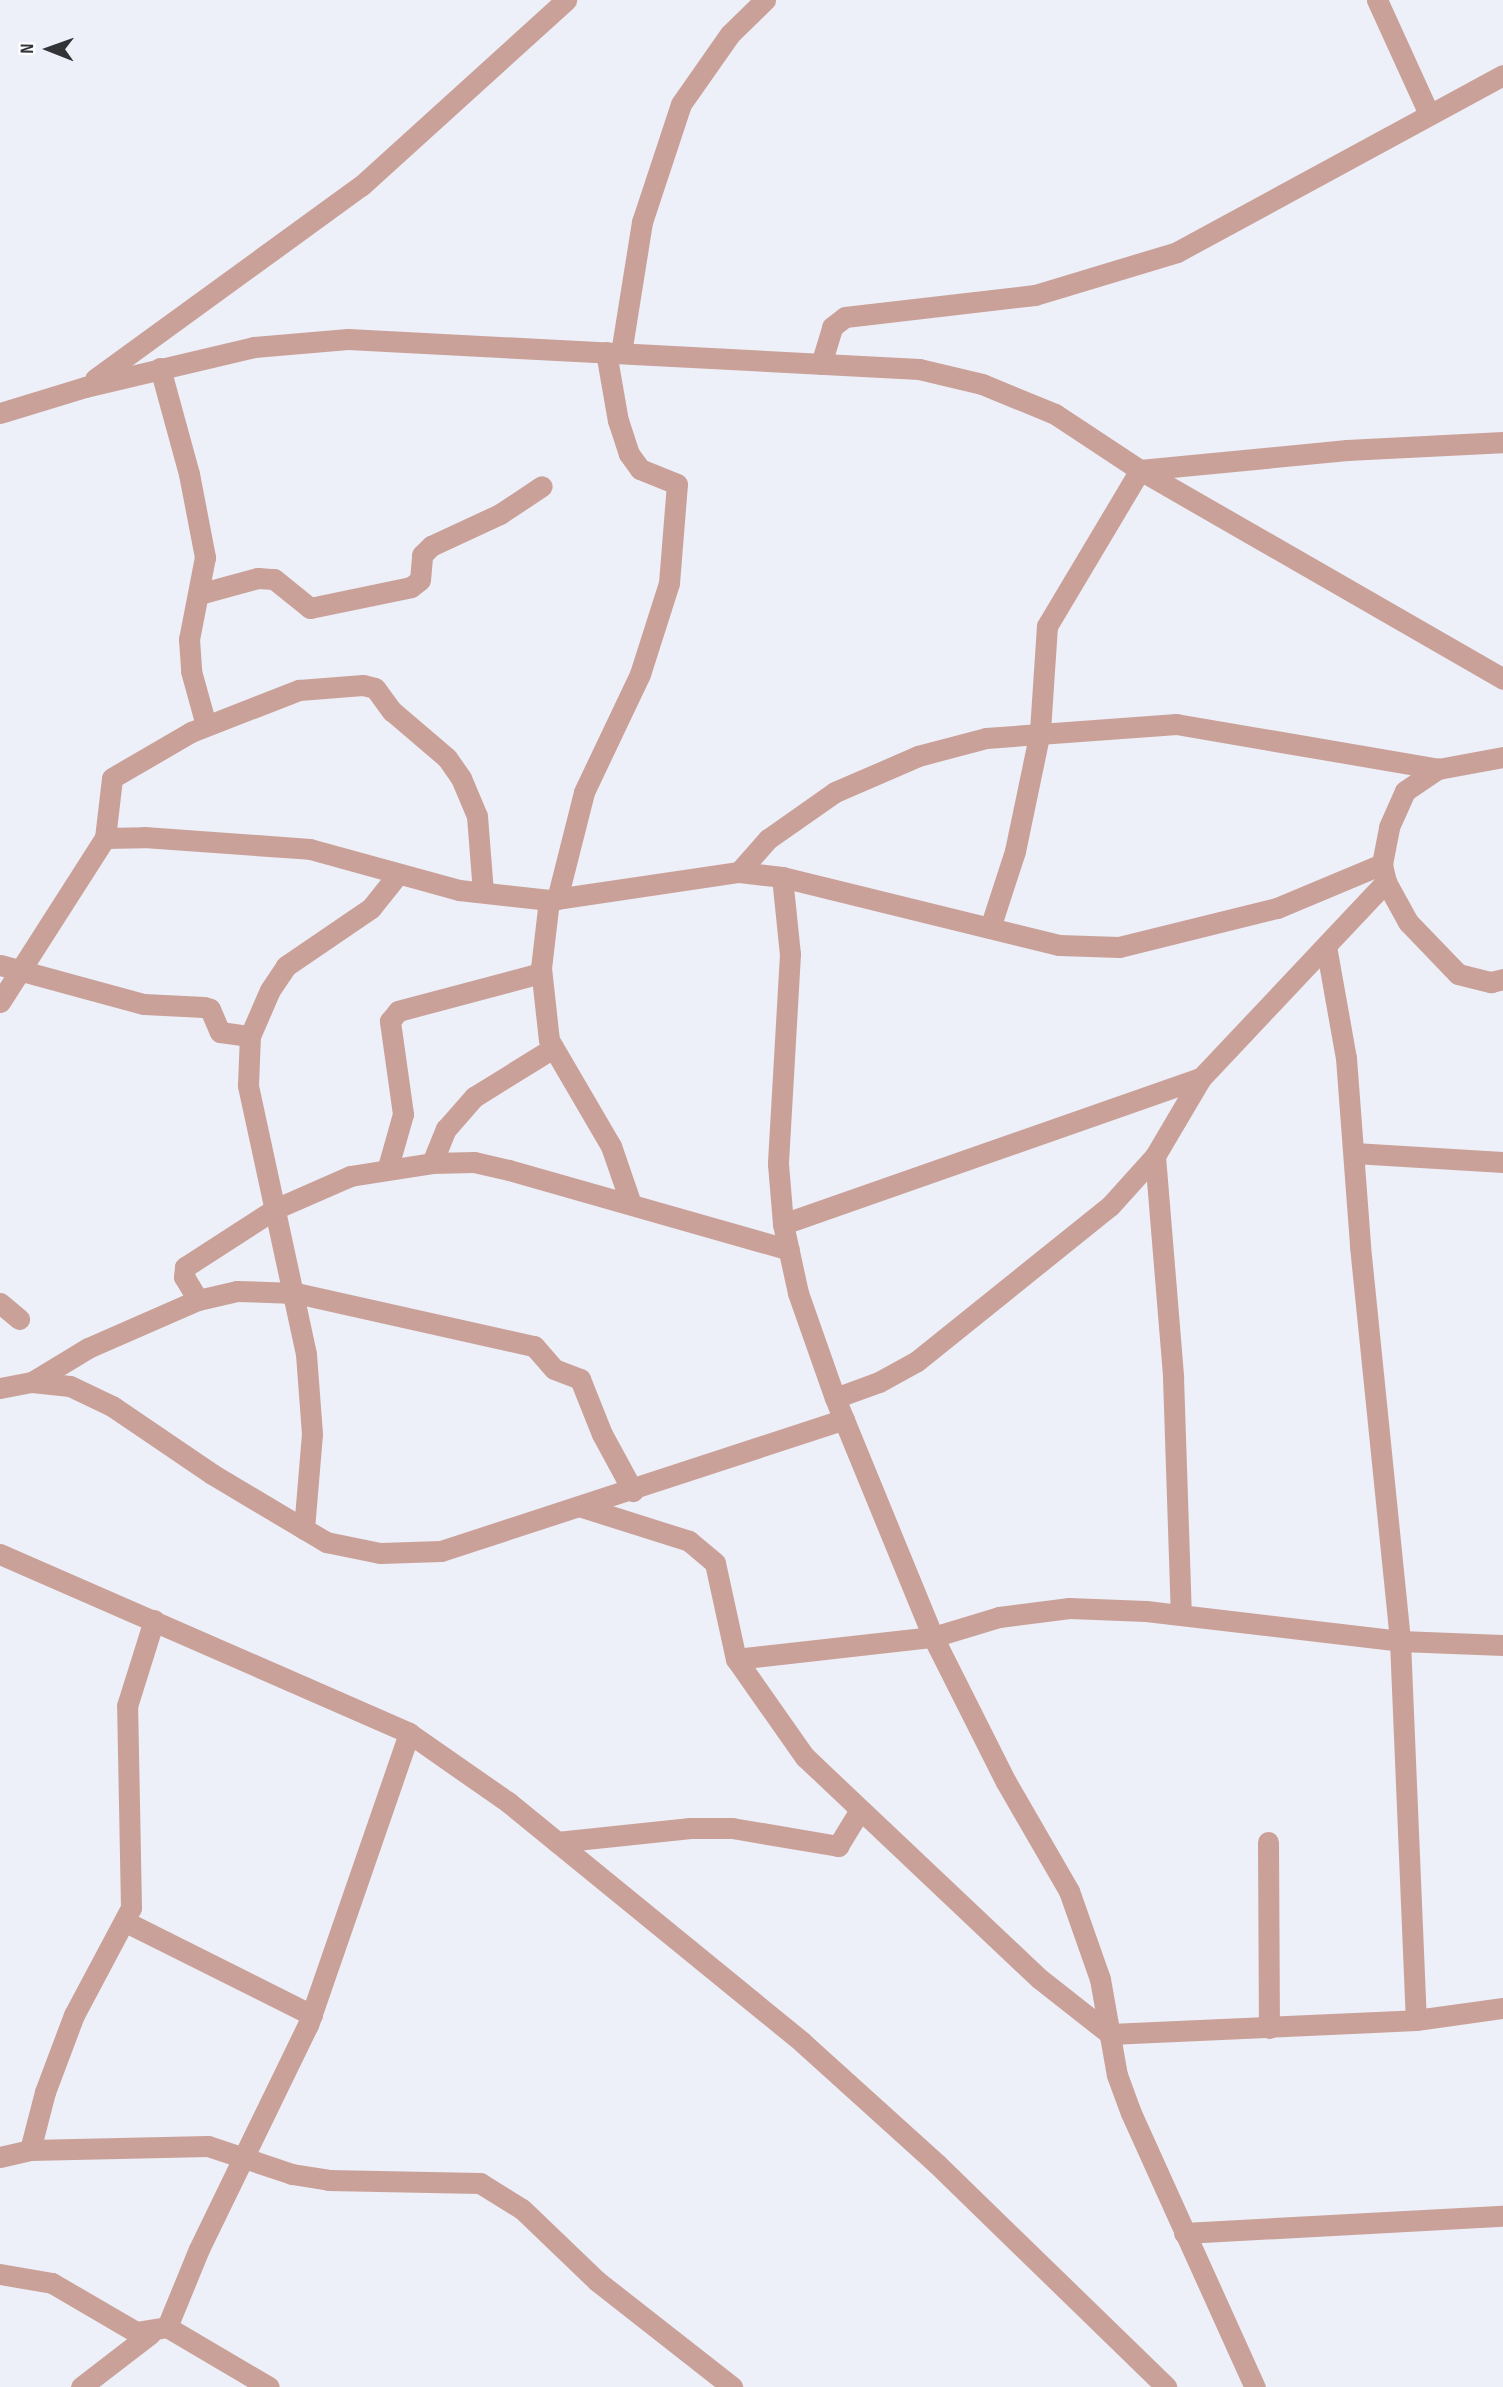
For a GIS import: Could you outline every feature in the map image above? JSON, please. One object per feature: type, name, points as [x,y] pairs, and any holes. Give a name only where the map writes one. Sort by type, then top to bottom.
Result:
[{"type":"street","points":[[85,387],[361,186],[566,0]]},
{"type":"street","points":[[631,1204],[611,1146],[553,1048],[541,973],[553,899],[584,792],[640,674],[670,583],[677,484],[640,469],[629,454],[618,421],[614,352],[642,222],[681,104],[730,34],[765,0]]},
{"type":"street","points":[[1377,0],[1429,114]]},
{"type":"street","points":[[821,364],[831,327],[845,317],[1035,295],[1139,266],[1212,235],[1503,75]]},
{"type":"street","points":[[0,413],[85,387],[254,347],[348,339],[919,369],[982,384],[1055,414],[1140,470],[1503,679]]},
{"type":"street","points":[[160,368],[189,474],[205,557],[200,594],[189,639],[191,671],[206,725]]},
{"type":"street","points":[[1140,470],[1347,450],[1503,442]]},
{"type":"street","points":[[990,928],[1015,851],[1040,731],[1047,626],[1140,470]]},
{"type":"street","points":[[200,594],[258,578],[274,579],[310,608],[411,587],[420,580],[422,555],[431,546],[500,514],[542,486]]},
{"type":"street","points":[[0,1002],[10,967],[105,838],[112,778],[206,725],[299,690],[363,685],[375,688],[392,711],[447,758],[461,778],[477,816],[483,892]]},
{"type":"street","points":[[739,872],[768,839],[799,813],[874,773],[986,738],[1040,731],[1177,724],[1438,769],[1503,757]]},
{"type":"street","points":[[835,1398],[879,1382],[963,1329],[1110,1206],[1155,1156],[1201,1077],[1326,946],[1384,873],[1389,828],[1405,791],[1438,769]]},
{"type":"street","points":[[105,838],[145,837],[310,849],[398,874],[483,892],[553,899],[739,872],[782,877],[1059,945],[1119,947],[1277,908],[1384,873]]},
{"type":"street","points":[[1384,873],[1408,922],[1458,974],[1491,982],[1503,979]]},
{"type":"street","points":[[304,1529],[312,1434],[296,1293],[248,1085],[250,1036],[270,990],[286,966],[371,908],[398,874]]},
{"type":"street","points":[[782,877],[790,954],[778,1164],[783,1224],[798,1293],[835,1398],[933,1637],[1006,1782],[1069,1891],[1100,1979],[1117,2075],[1131,2113],[1255,2387]]},
{"type":"street","points":[[1326,946],[1346,1058],[1360,1246],[1400,1641],[1416,2020]]},
{"type":"street","points":[[10,967],[144,1004],[204,1007],[210,1009],[220,1032],[250,1036]]},
{"type":"street","points":[[388,1167],[403,1114],[390,1021],[398,1011],[541,973]]},
{"type":"street","points":[[432,1163],[446,1129],[474,1097],[553,1048]]},
{"type":"street","points":[[783,1224],[1201,1077]]},
{"type":"street","points":[[1354,1153],[1503,1162]]},
{"type":"street","points":[[1155,1156],[1173,1377],[1181,1615]]},
{"type":"street","points":[[198,1300],[184,1277],[185,1266],[275,1209],[350,1176],[388,1167],[432,1163],[474,1162],[789,1250]]},
{"type":"street","points":[[32,1382],[88,1348],[198,1300],[237,1291],[296,1293],[534,1346],[554,1369],[580,1379],[633,1491]]},
{"type":"street","points":[[0,1303],[19,1319]]},
{"type":"street","points":[[0,1388],[32,1382],[69,1386],[112,1406],[326,1542],[380,1553],[441,1551],[633,1491],[844,1419]]},
{"type":"street","points":[[582,1507],[689,1541],[715,1563],[736,1659],[806,1757],[1040,1979],[1110,2034],[1416,2020],[1503,2008]]},
{"type":"street","points":[[0,1554],[409,1732],[557,1842],[802,2042],[937,2164],[1166,2387]]},
{"type":"street","points":[[736,1659],[933,1637],[999,1617],[1069,1608],[1181,1615],[1400,1641],[1503,1644]]},
{"type":"street","points":[[30,2150],[45,2092],[74,2015],[103,1953],[125,1922],[133,1889],[131,1796],[125,1750],[127,1706],[154,1620]]},
{"type":"street","points":[[81,2387],[159,2330],[312,2015],[409,1732]]},
{"type":"street","points":[[557,1842],[690,1828],[732,1828],[838,1846],[860,1810]]},
{"type":"street","points":[[1268,1842],[1269,2028]]},
{"type":"street","points":[[125,1922],[312,2015]]},
{"type":"street","points":[[0,2157],[30,2150],[208,2146],[244,2155],[292,2174],[328,2180],[480,2183],[523,2209],[597,2281],[732,2387]]},
{"type":"street","points":[[1184,2233],[1503,2216]]},
{"type":"street","points":[[0,2274],[52,2283],[136,2332],[159,2330],[269,2387]]}]
